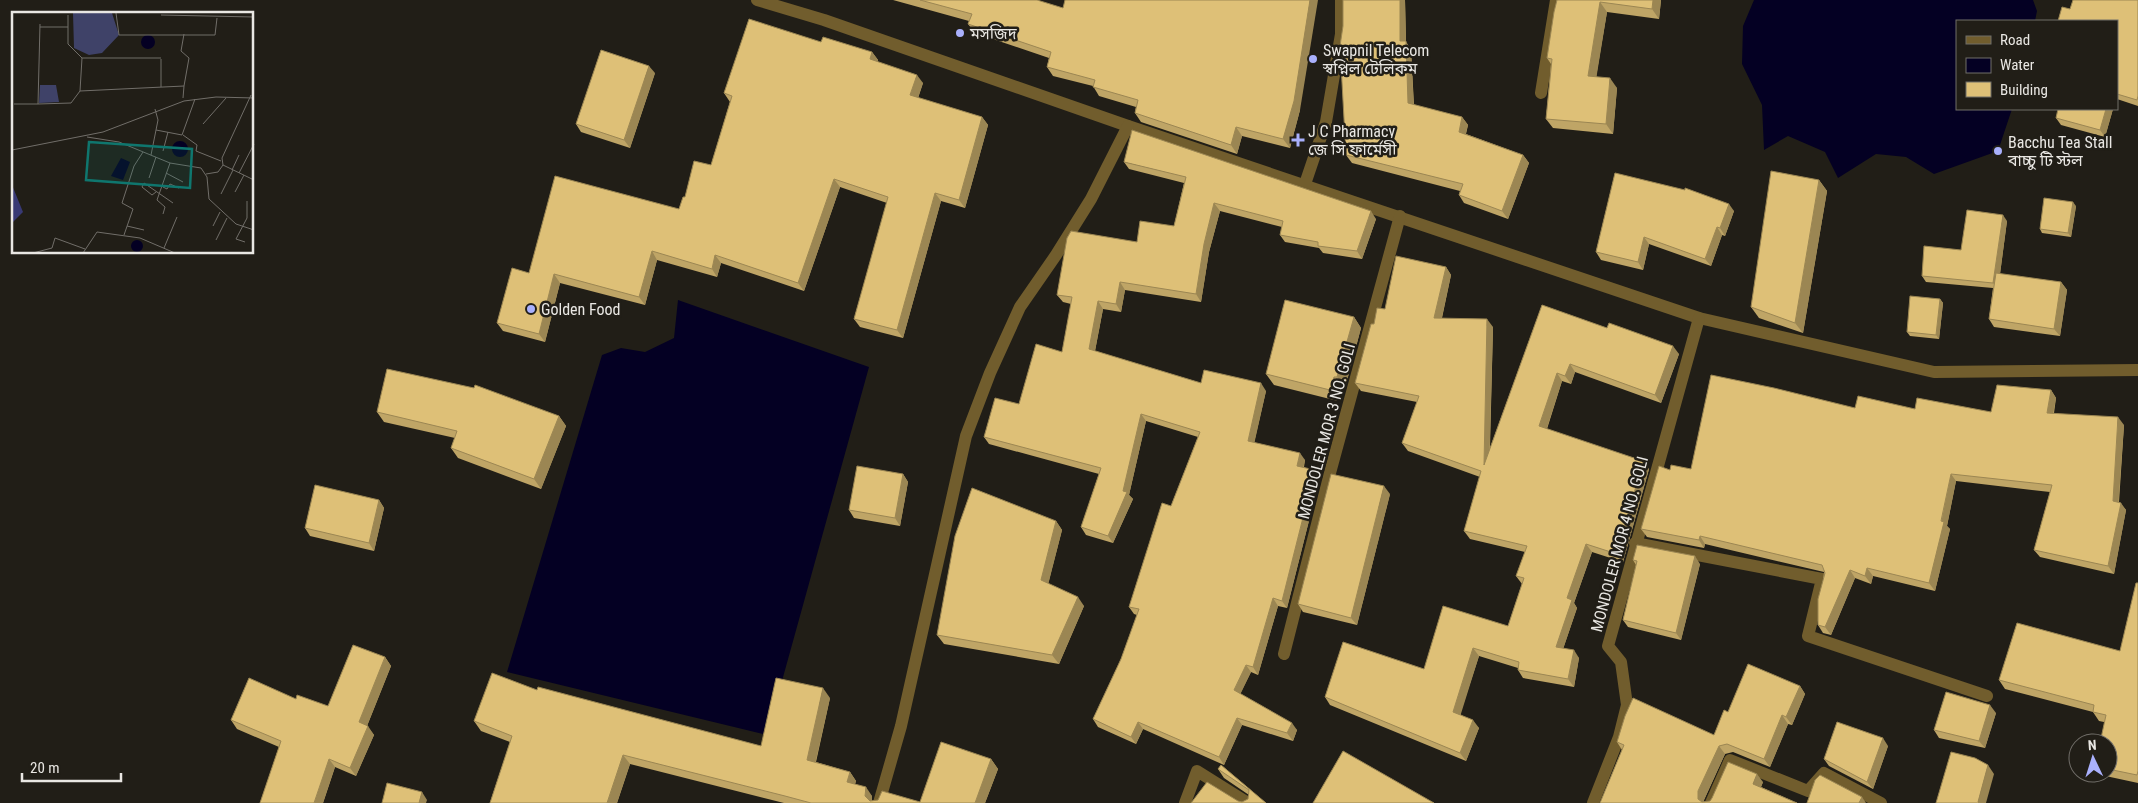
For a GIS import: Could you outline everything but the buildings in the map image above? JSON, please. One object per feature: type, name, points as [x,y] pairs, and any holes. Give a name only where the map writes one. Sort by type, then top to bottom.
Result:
[{"type":"street","points":[[757,0],[824,20],[1128,126],[1699,318],[1934,372],[2138,370]]},
{"type":"street","points":[[1305,184],[1326,122],[1341,34],[1341,0]]},
{"type":"street","points":[[1541,92],[1556,0]]},
{"type":"street","points":[[879,803],[901,726],[966,436],[990,373],[1020,306],[1056,256],[1091,199],[1128,126]]},
{"type":"street","name":"MONDOLER MOR 3 NO. GOLI","points":[[1284,654],[1330,473],[1400,216]]},
{"type":"street","name":"MONDOLER MOR 4 NO. GOLI","points":[[1593,803],[1620,737],[1627,705],[1621,662],[1608,646],[1635,543],[1699,318]]},
{"type":"street","points":[[1635,543],[1822,579],[1808,636],[1987,696]]},
{"type":"street","points":[[1711,803],[1730,760],[1808,791],[1824,773],[1881,803]]},
{"type":"street","points":[[1185,803],[1197,771],[1248,803]]},
{"type":"water","points":[[1754,0],[2033,0],[2037,11],[2035,20],[1956,20],[1956,110],[2012,110],[1998,151],[1934,174],[1906,157],[1876,154],[1838,178],[1825,152],[1788,136],[1764,150],[1762,105],[1742,64],[1743,26]]},
{"type":"water","points":[[678,300],[869,367],[767,735],[507,672],[602,355],[621,348],[645,352],[674,338]]},
{"type":"place","name":"মসজিদ","points":[[960,33]]},
{"type":"place","name":"Swapnil Telecom স্বপ্নিল টেলিকম","points":[[1313,59]]},
{"type":"place","name":"J C Pharmacy জে সি ফার্মেসী","points":[[1298,140]]},
{"type":"place","name":"Bacchu Tea Stall বাচ্চু টি স্টল","points":[[1998,151]]},
{"type":"place","name":"Golden Food","points":[[531,309]]}]
